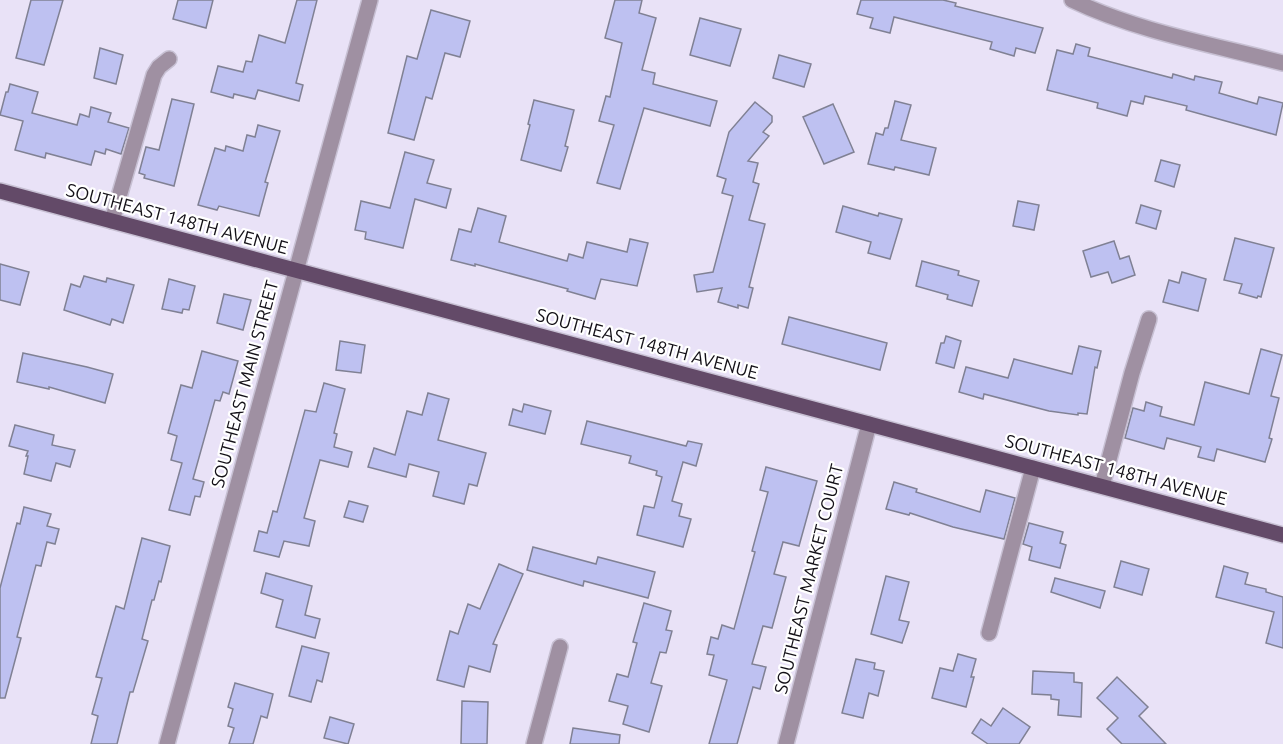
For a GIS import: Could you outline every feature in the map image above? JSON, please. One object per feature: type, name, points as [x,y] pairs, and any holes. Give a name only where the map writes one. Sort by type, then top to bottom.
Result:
[{"type":"main road","name":"SOUTHEAST 148TH AVENUE","points":[[0,191],[1283,535]]},
{"type":"street","name":"SOUTHEAST MAIN STREET","points":[[167,744],[370,0]]},
{"type":"street","points":[[1072,0],[1094,11],[1133,23],[1283,63]]},
{"type":"street","points":[[112,221],[154,75],[159,67],[169,59]]},
{"type":"street","points":[[1102,486],[1149,319]]},
{"type":"street","name":"SOUTHEAST MARKET COURT","points":[[786,744],[869,424]]},
{"type":"street","points":[[988,633],[1034,468]]},
{"type":"street","points":[[534,744],[560,647]]},
{"type":"building","points":[[31,0],[63,0],[44,65],[16,58]]},
{"type":"building","points":[[178,0],[213,0],[206,28],[173,19]]},
{"type":"building","points":[[297,0],[317,0],[296,83],[303,85],[299,101],[258,90],[255,99],[234,94],[233,98],[211,92],[218,66],[243,72],[246,61],[252,62],[259,35],[285,43]]},
{"type":"building","points":[[615,0],[642,0],[639,13],[656,18],[642,70],[655,73],[653,84],[717,101],[710,126],[644,108],[620,189],[597,183],[614,125],[599,121],[606,96],[610,97],[622,43],[605,38]]},
{"type":"building","points":[[861,0],[943,0],[956,3],[955,6],[1043,28],[1035,53],[1016,48],[1014,56],[990,49],[992,42],[894,17],[890,33],[870,28],[873,18],[857,14]]},
{"type":"building","points":[[431,10],[470,21],[460,57],[445,53],[432,99],[426,97],[414,140],[388,133],[407,56],[417,59]]},
{"type":"building","points":[[700,18],[741,29],[730,66],[690,55]]},
{"type":"building","points":[[1076,44],[1090,48],[1088,56],[1172,78],[1173,74],[1194,80],[1195,76],[1222,82],[1219,93],[1257,104],[1259,97],[1283,103],[1276,135],[1186,110],[1187,106],[1145,96],[1143,104],[1131,101],[1127,116],[1097,108],[1098,103],[1047,90],[1057,50],[1073,54]]},
{"type":"building","points":[[100,48],[123,55],[116,84],[94,78]]},
{"type":"building","points":[[779,55],[811,64],[804,87],[773,78]]},
{"type":"building","points":[[10,84],[38,92],[32,113],[77,125],[80,114],[89,117],[91,107],[111,113],[108,122],[129,128],[121,154],[106,149],[105,154],[95,151],[91,165],[46,153],[45,158],[15,150],[23,121],[0,115]]},
{"type":"building","points":[[172,99],[194,104],[174,186],[144,178],[145,175],[139,173],[146,147],[159,150]]},
{"type":"building","points":[[534,100],[574,110],[565,146],[568,147],[561,171],[521,160]]},
{"type":"building","points":[[895,101],[911,105],[901,140],[936,148],[929,175],[895,167],[894,170],[868,164],[876,133],[883,135],[885,128],[888,128]]},
{"type":"building","points":[[755,102],[772,116],[772,122],[763,132],[769,136],[748,161],[758,163],[753,182],[759,184],[749,220],[765,224],[749,287],[753,288],[748,308],[738,305],[738,308],[718,302],[722,288],[697,292],[694,275],[713,272],[733,196],[722,193],[726,179],[717,176],[729,132]]},
{"type":"building","points":[[833,104],[854,152],[824,164],[803,117]]},
{"type":"building","points":[[258,125],[280,131],[265,182],[268,183],[259,216],[219,206],[217,210],[198,205],[215,148],[225,151],[226,146],[243,151],[247,135],[255,137]]},
{"type":"building","points":[[405,152],[434,160],[427,183],[451,189],[446,208],[415,199],[403,248],[365,239],[366,232],[355,230],[361,201],[390,208]]},
{"type":"building","points":[[1161,160],[1180,165],[1174,187],[1155,181]]},
{"type":"building","points":[[1018,201],[1039,205],[1034,230],[1013,226]]},
{"type":"building","points":[[1141,205],[1161,211],[1156,229],[1136,223]]},
{"type":"building","points":[[843,206],[878,216],[879,213],[902,219],[890,259],[868,253],[871,242],[836,232]]},
{"type":"building","points":[[478,208],[506,216],[499,242],[567,261],[569,254],[583,258],[587,242],[627,252],[630,239],[648,243],[637,286],[601,279],[595,299],[567,291],[568,289],[475,264],[475,266],[451,260],[459,229],[471,232]]},
{"type":"building","points":[[1235,238],[1274,248],[1261,297],[1239,293],[1242,284],[1224,280]]},
{"type":"building","points":[[1114,241],[1120,259],[1129,256],[1135,275],[1112,283],[1108,272],[1091,277],[1083,251]]},
{"type":"building","points":[[922,261],[959,271],[958,275],[979,281],[972,306],[947,299],[948,295],[916,286]]},
{"type":"building","points":[[0,264],[29,272],[20,305],[0,300]]},
{"type":"building","points":[[1182,272],[1206,279],[1198,311],[1163,302],[1169,280],[1179,283]]},
{"type":"building","points":[[84,276],[106,282],[107,278],[134,285],[123,323],[112,319],[110,325],[64,310],[71,284],[80,287]]},
{"type":"building","points":[[169,279],[195,286],[189,310],[183,309],[182,313],[162,309]]},
{"type":"building","points":[[224,294],[251,300],[243,330],[217,323]]},
{"type":"building","points":[[789,317],[887,343],[880,370],[782,344]]},
{"type":"building","points":[[946,336],[961,341],[954,368],[936,363],[941,343],[944,343]]},
{"type":"building","points":[[340,341],[365,345],[361,373],[336,370]]},
{"type":"building","points":[[1079,346],[1101,351],[1097,368],[1095,367],[1087,414],[1049,411],[984,394],[983,399],[959,392],[966,367],[1008,378],[1014,359],[1072,374]]},
{"type":"building","points":[[1261,349],[1282,355],[1271,396],[1279,398],[1269,438],[1272,439],[1265,462],[1217,449],[1214,461],[1198,457],[1201,447],[1167,438],[1164,449],[1125,438],[1133,408],[1144,411],[1146,402],[1162,407],[1160,416],[1194,425],[1205,382],[1249,394]]},
{"type":"building","points":[[202,351],[238,361],[229,394],[223,392],[220,401],[215,400],[193,479],[204,482],[200,497],[195,496],[190,515],[169,510],[182,463],[171,460],[177,436],[168,433],[181,385],[192,388]]},
{"type":"building","points":[[23,353],[113,374],[105,403],[49,387],[49,389],[17,382]]},
{"type":"building","points":[[324,383],[345,389],[334,433],[337,434],[334,447],[352,452],[348,467],[320,460],[304,518],[315,521],[309,546],[284,541],[279,557],[254,551],[259,531],[267,533],[273,511],[277,512],[305,410],[316,412]]},
{"type":"building","points":[[428,393],[449,399],[438,440],[486,453],[477,486],[469,484],[464,504],[433,496],[439,472],[409,464],[406,477],[368,467],[374,448],[395,455],[407,411],[422,415]]},
{"type":"building","points":[[524,404],[551,411],[545,434],[509,425],[513,409],[522,412]]},
{"type":"building","points":[[587,421],[686,446],[688,441],[702,444],[696,466],[683,462],[672,501],[682,504],[679,516],[691,519],[683,547],[637,535],[644,506],[654,508],[662,477],[656,475],[657,471],[629,463],[631,456],[581,444]]},
{"type":"building","points":[[15,425],[54,435],[52,445],[75,450],[70,467],[56,463],[51,481],[24,474],[28,451],[9,446]]},
{"type":"building","points":[[766,467],[817,481],[799,546],[783,542],[774,574],[786,577],[772,628],[763,626],[752,664],[766,667],[760,689],[753,687],[737,744],[709,744],[727,680],[709,675],[714,655],[707,654],[711,637],[718,639],[722,625],[734,629],[755,552],[752,551],[768,492],[760,490]]},
{"type":"building","points":[[894,482],[917,489],[916,492],[980,512],[986,490],[1015,498],[1004,539],[953,527],[910,513],[909,515],[886,509]]},
{"type":"building","points":[[349,501],[368,506],[363,522],[344,517]]},
{"type":"building","points":[[24,507],[51,514],[47,526],[59,529],[55,544],[47,542],[41,566],[36,565],[17,637],[21,638],[5,698],[0,698],[0,588],[17,523],[20,524]]},
{"type":"building","points":[[1029,523],[1063,532],[1060,543],[1066,545],[1060,568],[1029,560],[1032,547],[1023,544]]},
{"type":"building","points":[[142,538],[170,546],[142,639],[148,641],[133,692],[130,692],[117,744],[91,744],[98,716],[92,714],[102,678],[96,677],[116,606],[124,609]]},
{"type":"building","points":[[533,547],[596,564],[598,557],[655,572],[648,598],[584,581],[583,586],[527,570]]},
{"type":"building","points":[[1121,561],[1149,569],[1142,595],[1114,587]]},
{"type":"building","points":[[499,564],[523,574],[493,644],[497,645],[490,672],[469,666],[464,687],[437,680],[450,631],[458,634],[468,604],[480,609]]},
{"type":"building","points":[[1224,566],[1248,573],[1245,584],[1266,589],[1266,592],[1283,597],[1283,648],[1266,643],[1274,612],[1216,597]]},
{"type":"building","points":[[266,573],[312,586],[305,615],[320,619],[315,638],[276,627],[283,600],[261,593]]},
{"type":"building","points":[[886,576],[909,582],[899,620],[909,622],[902,643],[871,634]]},
{"type":"building","points":[[1055,578],[1105,591],[1100,608],[1051,592]]},
{"type":"building","points":[[644,603],[671,611],[666,630],[672,631],[666,653],[660,652],[651,683],[662,686],[649,732],[623,724],[628,706],[609,701],[617,674],[628,677],[637,643],[633,642]]},
{"type":"building","points":[[302,646],[329,653],[322,682],[317,680],[311,702],[289,696]]},
{"type":"building","points":[[958,654],[976,659],[966,707],[932,698],[940,668],[953,671]]},
{"type":"building","points":[[856,659],[875,663],[874,669],[884,671],[878,696],[869,693],[863,718],[842,713]]},
{"type":"building","points":[[1033,671],[1074,673],[1074,682],[1082,683],[1081,717],[1058,715],[1059,700],[1051,699],[1051,695],[1032,694]]},
{"type":"building","points":[[1117,677],[1148,707],[1139,716],[1166,744],[1122,744],[1107,729],[1118,718],[1097,698]]},
{"type":"building","points":[[235,683],[273,694],[267,718],[261,716],[253,744],[229,744],[234,728],[228,726],[233,709],[228,707]]},
{"type":"building","points":[[462,701],[488,702],[487,744],[461,744]]},
{"type":"building","points":[[1003,708],[1030,727],[1019,744],[988,744],[972,733],[981,719],[991,726]]},
{"type":"building","points":[[330,717],[354,724],[348,744],[324,738]]},
{"type":"building","points":[[573,728],[620,735],[619,744],[570,744]]}]
